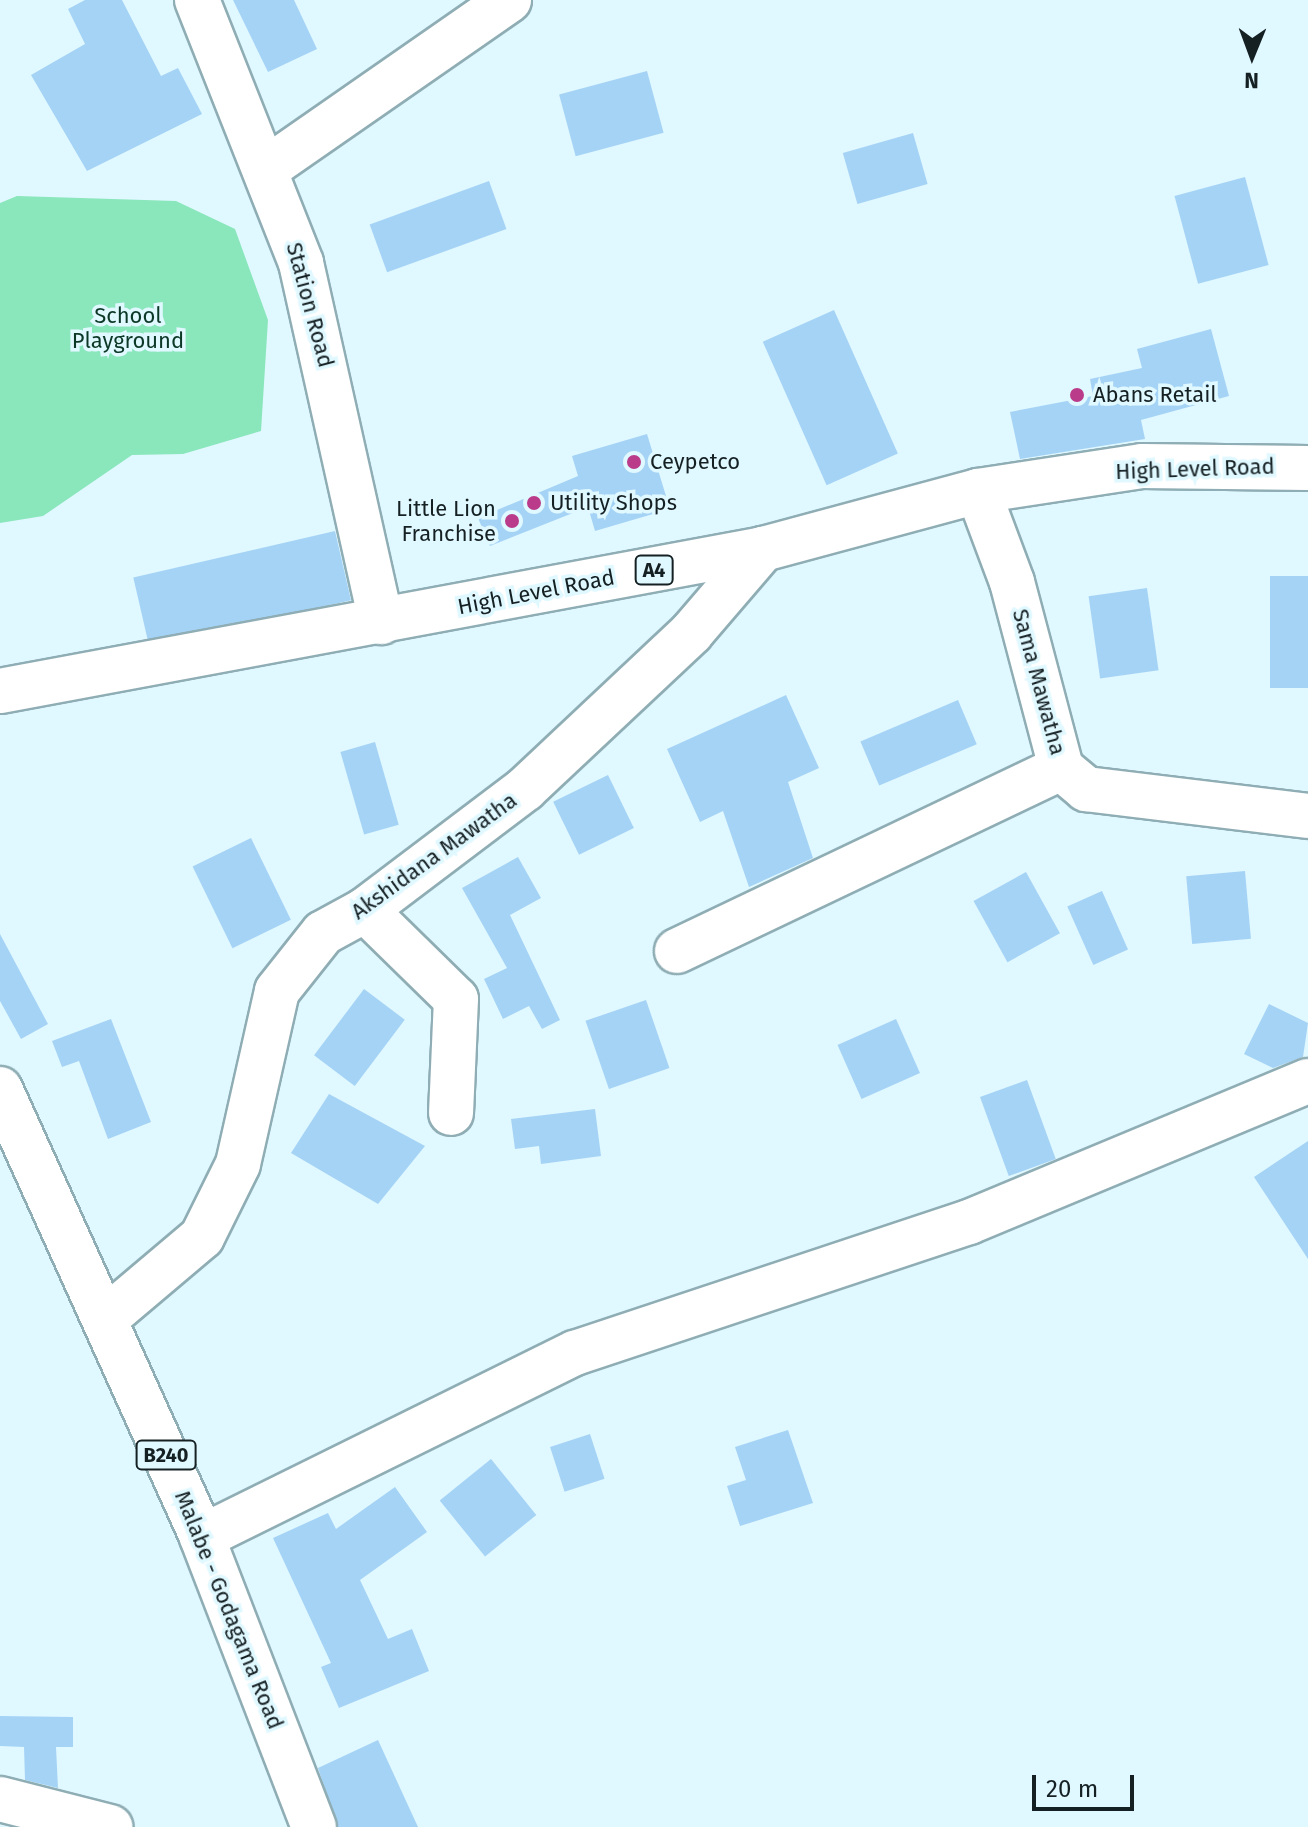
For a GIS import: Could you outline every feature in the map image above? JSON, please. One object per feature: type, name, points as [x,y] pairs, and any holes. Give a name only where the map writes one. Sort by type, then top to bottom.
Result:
[{"type":"main road","name":"Station Road","points":[[197,0],[266,169],[305,278],[381,622]]},
{"type":"main road","points":[[266,169],[509,0]]},
{"type":"main road","name":"High Level Road","points":[[0,691],[763,549],[978,491],[1142,466],[1308,468]]},
{"type":"main road","name":"Sama Mawatha","points":[[978,491],[1012,582],[1061,768],[1086,789],[1308,816]]},
{"type":"main road","name":"Akshidana Mawatha","points":[[105,1319],[202,1237],[238,1164],[277,991],[323,933],[365,910],[525,789],[691,633],[763,549]]},
{"type":"main road","points":[[677,951],[1061,768]]},
{"type":"main road","points":[[365,910],[456,999],[451,1113]]},
{"type":"main road","points":[[202,1537],[575,1353],[969,1222],[1308,1081]]},
{"type":"main road","name":"Malabe - Godagama Road","points":[[0,1089],[202,1537],[314,1827]]},
{"type":"main road","points":[[0,1799],[110,1827]]},
{"type":"green space","name":"School Playground","points":[[17,196],[176,201],[235,229],[268,320],[261,431],[183,454],[132,455],[43,516],[0,523],[0,203]]},
{"type":"building","points":[[85,0],[122,0],[161,76],[178,68],[202,114],[87,171],[31,75],[85,44],[68,9]]},
{"type":"building","points":[[233,0],[294,0],[317,49],[268,72]]},
{"type":"building","points":[[647,71],[664,133],[576,156],[559,95]]},
{"type":"building","points":[[913,133],[928,184],[857,204],[843,153]]},
{"type":"building","points":[[1245,177],[1269,265],[1198,284],[1174,196]]},
{"type":"building","points":[[489,181],[506,229],[387,272],[370,224]]},
{"type":"building","points":[[834,310],[898,453],[827,485],[763,342]]},
{"type":"building","points":[[1211,329],[1229,396],[1141,420],[1145,439],[1020,459],[1010,412],[1093,396],[1090,379],[1142,368],[1137,349]]},
{"type":"building","points":[[647,434],[670,509],[595,531],[588,507],[490,546],[478,518],[578,476],[572,456]]},
{"type":"building","points":[[335,531],[351,600],[149,647],[133,578]]},
{"type":"building","points":[[1270,576],[1308,576],[1308,688],[1270,688]]},
{"type":"building","points":[[1147,588],[1159,670],[1100,678],[1089,596]]},
{"type":"building","points":[[786,695],[819,768],[788,782],[813,858],[749,887],[723,811],[700,822],[667,749]]},
{"type":"building","points":[[958,700],[977,744],[879,786],[860,741]]},
{"type":"building","points":[[375,742],[399,825],[364,835],[340,752]]},
{"type":"building","points":[[608,775],[634,828],[579,855],[553,802]]},
{"type":"building","points":[[251,838],[291,920],[232,948],[193,866]]},
{"type":"building","points":[[518,857],[541,898],[510,915],[560,1020],[542,1029],[529,1006],[503,1019],[484,979],[507,968],[462,888]]},
{"type":"building","points":[[1245,871],[1251,939],[1192,944],[1186,876]]},
{"type":"building","points":[[1026,872],[1060,933],[1007,962],[974,901]]},
{"type":"building","points":[[1102,891],[1128,949],[1093,965],[1067,906]]},
{"type":"building","points":[[0,934],[48,1024],[21,1039],[0,1001]]},
{"type":"building","points":[[364,989],[405,1020],[355,1086],[314,1055]]},
{"type":"building","points":[[646,1000],[669,1068],[609,1089],[585,1021]]},
{"type":"building","points":[[1269,1004],[1308,1023],[1303,1057],[1273,1068],[1244,1054]]},
{"type":"building","points":[[111,1019],[151,1122],[108,1139],[79,1061],[62,1067],[52,1041]]},
{"type":"building","points":[[896,1019],[920,1073],[862,1099],[838,1045]]},
{"type":"building","points":[[1027,1080],[1056,1159],[1009,1176],[980,1097]]},
{"type":"building","points":[[329,1094],[425,1146],[378,1204],[291,1153]]},
{"type":"building","points":[[595,1109],[601,1156],[541,1164],[539,1146],[515,1149],[511,1119]]},
{"type":"building","points":[[1308,1141],[1308,1259],[1254,1177]]},
{"type":"building","points":[[788,1430],[813,1503],[740,1526],[727,1486],[746,1480],[735,1447]]},
{"type":"building","points":[[590,1434],[605,1479],[565,1492],[550,1447]]},
{"type":"building","points":[[491,1459],[536,1515],[485,1556],[440,1501]]},
{"type":"building","points":[[395,1487],[427,1532],[360,1580],[388,1639],[412,1629],[429,1671],[339,1708],[321,1667],[331,1663],[273,1538],[328,1513],[336,1529]]},
{"type":"building","points":[[0,1716],[73,1717],[73,1747],[56,1747],[58,1788],[25,1780],[24,1747],[0,1746]]},
{"type":"building","points":[[378,1740],[418,1827],[338,1827],[318,1768]]},
{"type":"place","name":"Abans Retail","points":[[1077,395]]},
{"type":"place","name":"Ceypetco","points":[[634,462]]},
{"type":"place","name":"Utility Shops","points":[[534,503]]},
{"type":"place","name":"Little Lion Franchise","points":[[512,521]]}]
